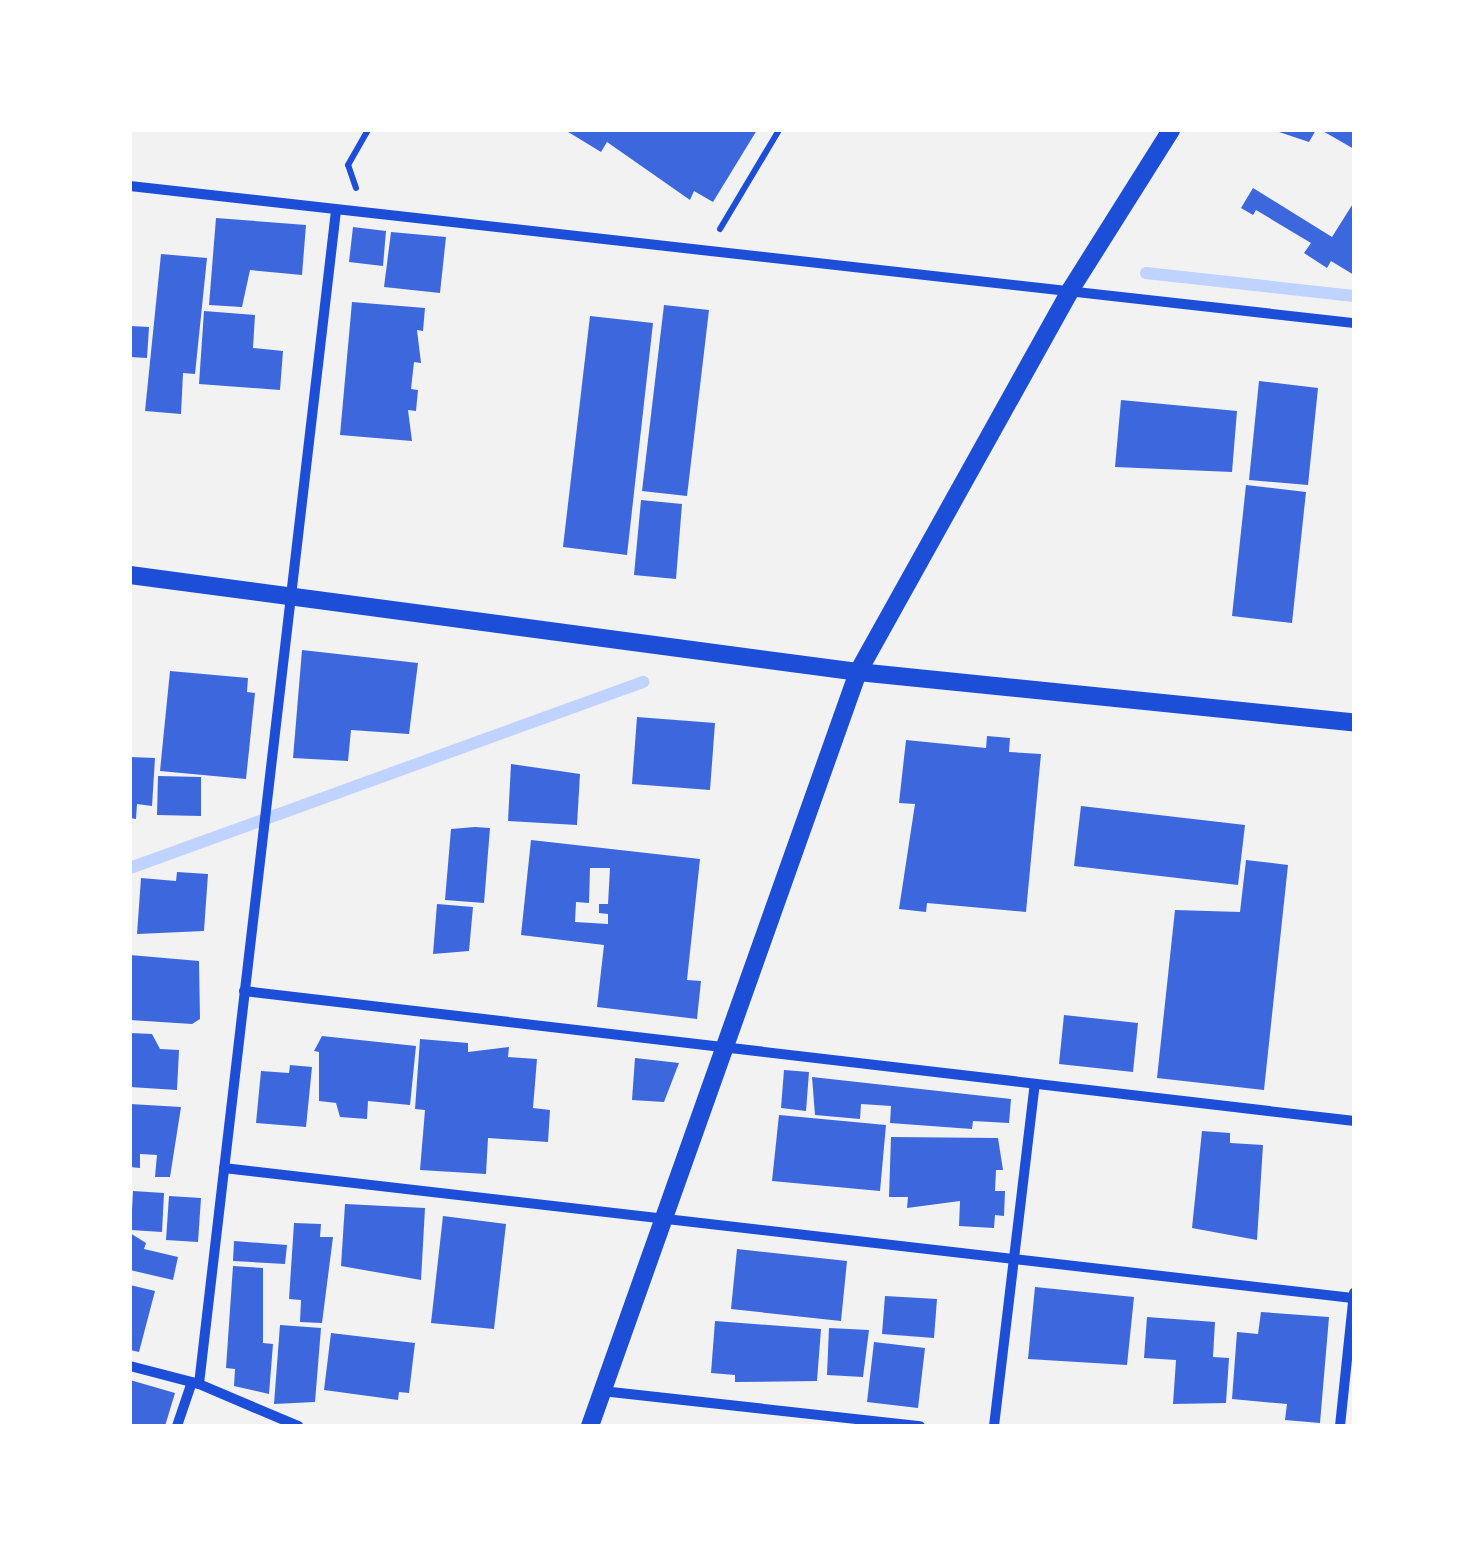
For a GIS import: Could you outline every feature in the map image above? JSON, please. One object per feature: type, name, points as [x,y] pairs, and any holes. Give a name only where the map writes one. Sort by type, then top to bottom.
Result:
[{"type":"street","points":[[590,1426],[858,672],[1071,289],[1171,130]]},
{"type":"street","points":[[130,186],[1354,323]]},
{"type":"street","points":[[177,1426],[195,1383],[224,1168],[336,210]]},
{"type":"street","points":[[130,575],[290,592],[858,672],[1354,722]]},
{"type":"street","points":[[244,991],[1354,1121]]},
{"type":"street","points":[[994,1426],[1034,1084]]},
{"type":"street","points":[[224,1168],[1354,1296],[1340,1426]]},
{"type":"street","points":[[130,1366],[195,1383],[298,1426]]},
{"type":"street","points":[[602,1391],[920,1426]]},
{"type":"path","points":[[365,213],[348,165],[368,130]]},
{"type":"path","points":[[706,252],[779,130]]},
{"type":"building","points":[[565,130],[757,130],[713,202],[694,191],[690,200],[607,142],[601,152]]},
{"type":"building","points":[[1273,130],[1316,130],[1309,142]]},
{"type":"building","points":[[1321,130],[1354,130],[1354,149]]},
{"type":"building","points":[[1253,188],[1332,237],[1354,202],[1354,275],[1331,261],[1327,268],[1304,253],[1311,243],[1256,210],[1253,215],[1241,208]]},
{"type":"building","points":[[216,218],[306,225],[302,275],[250,270],[242,307],[209,305]]},
{"type":"building","points":[[353,227],[386,231],[383,266],[349,262]]},
{"type":"building","points":[[391,232],[446,237],[440,293],[384,287]]},
{"type":"building","points":[[161,254],[207,258],[195,374],[183,373],[181,414],[145,411]]},
{"type":"building","points":[[352,302],[425,308],[423,331],[417,330],[421,363],[414,362],[411,389],[418,390],[416,411],[408,410],[412,441],[340,435]]},
{"type":"building","points":[[664,305],[709,310],[687,496],[642,491]]},
{"type":"building","points":[[204,311],[255,315],[253,348],[283,351],[280,390],[199,384]]},
{"type":"building","points":[[590,316],[653,323],[627,555],[563,547]]},
{"type":"building","points":[[130,326],[149,327],[147,358],[130,357]]},
{"type":"building","points":[[1259,381],[1318,388],[1308,485],[1249,480]]},
{"type":"building","points":[[1121,400],[1237,411],[1232,472],[1115,467]]},
{"type":"building","points":[[1246,485],[1306,492],[1292,623],[1232,616]]},
{"type":"building","points":[[641,500],[682,504],[676,579],[634,575]]},
{"type":"building","points":[[302,650],[418,663],[409,734],[351,730],[348,761],[293,758]]},
{"type":"building","points":[[170,671],[248,678],[247,692],[255,693],[246,779],[160,771]]},
{"type":"building","points":[[637,717],[715,723],[710,790],[632,784]]},
{"type":"building","points":[[987,736],[1010,738],[1009,752],[1041,754],[1026,912],[927,903],[926,912],[899,909],[915,804],[899,803],[906,740],[986,748]]},
{"type":"building","points":[[130,757],[155,758],[152,806],[137,804],[136,819],[130,818]]},
{"type":"building","points":[[511,764],[580,774],[577,825],[508,821]]},
{"type":"building","points":[[158,776],[201,777],[201,816],[157,815]]},
{"type":"building","points":[[1081,806],[1245,825],[1238,885],[1074,866]]},
{"type":"building","points":[[490,828],[484,903],[445,900],[451,829]]},
{"type":"building","points":[[531,840],[700,859],[687,980],[701,981],[697,1019],[597,1007],[604,945],[521,935]],"holes":[[[590,868],[610,868],[608,904],[599,904],[599,913],[608,914],[608,924],[575,922],[576,902],[589,903]]]},
{"type":"building","points":[[1246,860],[1288,865],[1264,1090],[1157,1078],[1175,910],[1240,912]]},
{"type":"building","points":[[177,872],[208,874],[204,931],[137,934],[141,878],[176,881]]},
{"type":"building","points":[[437,904],[473,907],[469,951],[433,954]]},
{"type":"building","points":[[130,955],[199,961],[200,1019],[192,1024],[130,1020]]},
{"type":"building","points":[[1064,1015],[1138,1023],[1133,1072],[1059,1064]]},
{"type":"building","points":[[130,1033],[152,1034],[160,1049],[179,1050],[177,1090],[130,1087]]},
{"type":"building","points":[[322,1036],[416,1046],[410,1105],[368,1101],[367,1119],[340,1117],[336,1103],[319,1101],[319,1052],[314,1051]]},
{"type":"building","points":[[420,1039],[468,1043],[468,1052],[509,1047],[508,1057],[537,1059],[533,1108],[550,1110],[548,1142],[488,1138],[486,1174],[420,1170],[425,1110],[415,1109]]},
{"type":"building","points":[[635,1058],[679,1063],[664,1102],[632,1100]]},
{"type":"building","points":[[290,1065],[312,1067],[306,1127],[256,1123],[261,1071],[289,1073]]},
{"type":"building","points":[[784,1070],[809,1072],[806,1111],[781,1108]]},
{"type":"building","points":[[812,1077],[1011,1099],[1009,1123],[973,1121],[972,1129],[890,1123],[891,1106],[861,1104],[860,1119],[815,1115]]},
{"type":"building","points":[[130,1104],[181,1107],[170,1177],[155,1177],[157,1155],[140,1154],[140,1168],[130,1167]]},
{"type":"building","points":[[779,1115],[886,1125],[880,1191],[772,1181]]},
{"type":"building","points":[[1202,1131],[1230,1133],[1230,1143],[1263,1145],[1257,1240],[1192,1228]]},
{"type":"building","points":[[891,1137],[998,1138],[1003,1170],[996,1170],[995,1191],[1005,1191],[1004,1216],[995,1215],[994,1228],[959,1226],[960,1201],[907,1208],[908,1197],[889,1197]]},
{"type":"building","points":[[133,1191],[164,1193],[162,1232],[131,1230]]},
{"type":"building","points":[[169,1196],[201,1198],[198,1242],[166,1240]]},
{"type":"building","points":[[345,1204],[425,1208],[421,1280],[341,1266]]},
{"type":"building","points":[[443,1216],[506,1224],[494,1329],[431,1323]]},
{"type":"building","points":[[294,1223],[321,1224],[320,1237],[333,1237],[322,1323],[300,1322],[301,1300],[289,1299]]},
{"type":"building","points":[[130,1233],[146,1243],[144,1249],[178,1257],[173,1280],[130,1270]]},
{"type":"building","points":[[234,1241],[287,1245],[285,1264],[233,1261]]},
{"type":"building","points":[[737,1249],[847,1261],[841,1321],[731,1309]]},
{"type":"building","points":[[233,1266],[263,1268],[263,1343],[273,1344],[269,1394],[234,1386],[235,1369],[226,1368]]},
{"type":"building","points":[[130,1285],[155,1291],[139,1352],[130,1350]]},
{"type":"building","points":[[1035,1287],[1134,1297],[1127,1365],[1028,1359]]},
{"type":"building","points":[[885,1296],[937,1299],[934,1338],[882,1334]]},
{"type":"building","points":[[1261,1312],[1329,1317],[1320,1423],[1285,1420],[1287,1404],[1232,1399],[1237,1332],[1258,1334]]},
{"type":"building","points":[[1147,1317],[1215,1322],[1213,1357],[1229,1358],[1226,1403],[1173,1404],[1176,1360],[1144,1358]]},
{"type":"building","points":[[715,1321],[821,1329],[817,1381],[735,1382],[735,1375],[711,1373]]},
{"type":"building","points":[[280,1325],[321,1328],[315,1402],[274,1404]]},
{"type":"building","points":[[829,1328],[869,1330],[863,1377],[827,1375]]},
{"type":"building","points":[[331,1333],[415,1343],[409,1393],[399,1392],[398,1400],[324,1390]]},
{"type":"building","points":[[874,1342],[925,1348],[918,1408],[867,1402]]},
{"type":"building","points":[[130,1380],[175,1393],[165,1426],[130,1425]]},
{"type":"waterway","points":[[1146,273],[1354,296]]},
{"type":"waterway","points":[[130,868],[643,682]]}]
